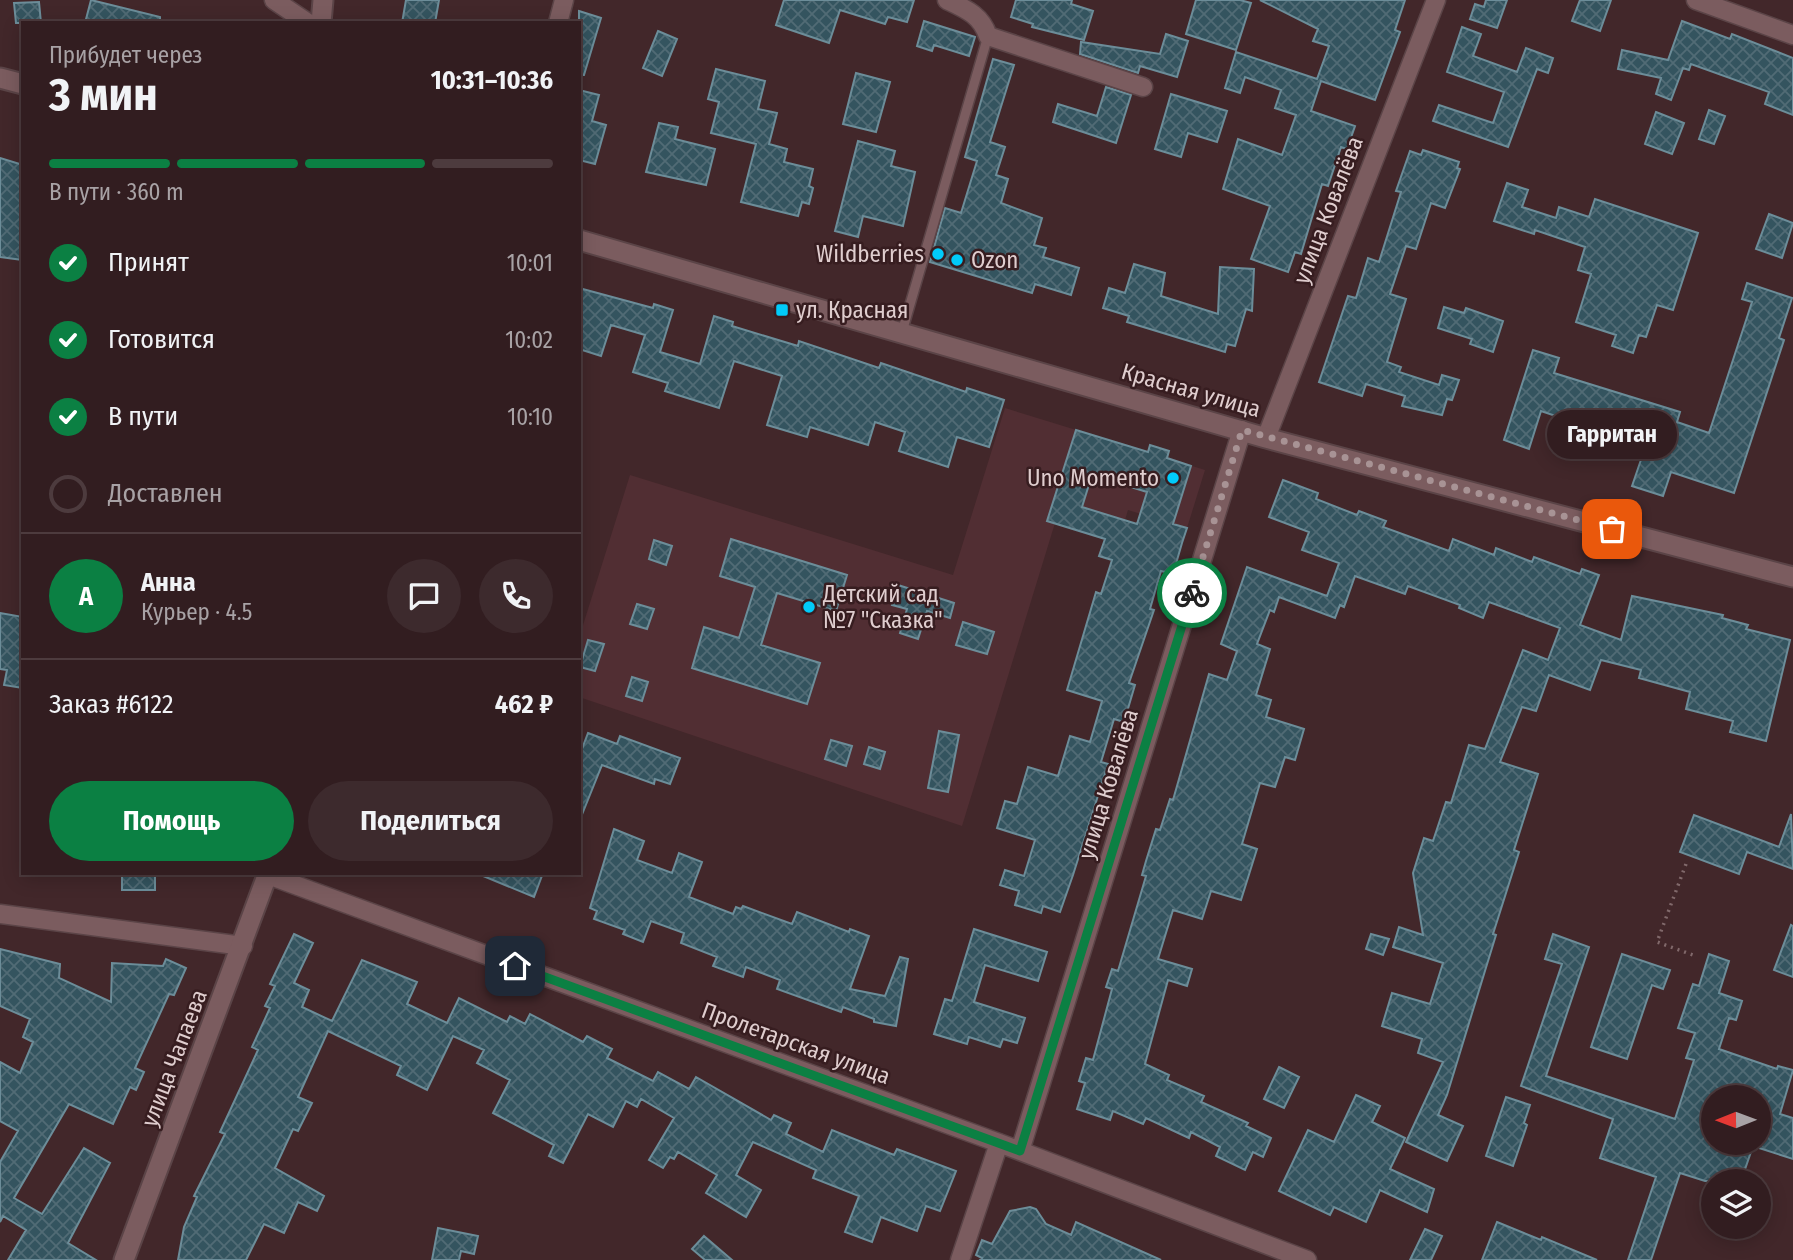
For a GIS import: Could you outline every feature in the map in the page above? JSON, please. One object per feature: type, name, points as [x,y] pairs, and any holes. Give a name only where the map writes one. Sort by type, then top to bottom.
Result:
[{"type":"street","points":[[274,0],[305,21]]},
{"type":"street","points":[[321,21],[323,0]]},
{"type":"street","points":[[559,21],[564,0]]},
{"type":"street","points":[[947,0],[975,13],[988,36],[1143,87]]},
{"type":"street","name":"улица Ковалёва","points":[[1266,438],[1436,0]]},
{"type":"street","points":[[1696,0],[1793,35]]},
{"type":"street","points":[[0,78],[21,83]]},
{"type":"street","name":"Красная улица","points":[[581,241],[1266,438],[1793,576]]},
{"type":"street","name":"улица Ковалёва","points":[[1020,1151],[1242,430]]},
{"type":"street","name":"улица Чапаева","points":[[124,1260],[268,875]]},
{"type":"street","name":"Пролетарская улица","points":[[271,875],[999,1143],[1307,1260]]},
{"type":"street","points":[[0,914],[243,946]]},
{"type":"street","points":[[960,1260],[999,1143]]},
{"type":"lane","points":[[902,332],[988,36]]},
{"type":"path","points":[[1686,864],[1657,942],[1693,955]]},
{"type":"shaded area","name":"Детский сад №7 \"Сказка\"","points":[[1005,408],[1148,452],[1150,445],[1169,451],[1167,458],[1205,470],[1187,528],[1128,510],[1118,543],[1055,523],[962,826],[581,698],[581,632],[630,475],[953,575]]},
{"type":"building","points":[[91,0],[160,17],[160,21],[86,21]]},
{"type":"building","points":[[406,0],[439,0],[435,21],[402,21]]},
{"type":"building","points":[[784,0],[914,0],[907,22],[888,17],[885,24],[840,10],[829,43],[776,25]]},
{"type":"building","points":[[1016,0],[1072,0],[1071,4],[1093,11],[1084,40],[1032,27],[1033,24],[1011,17]]},
{"type":"building","points":[[1196,0],[1240,0],[1251,3],[1236,50],[1186,34]]},
{"type":"building","points":[[1260,0],[1405,0],[1395,30],[1400,32],[1375,100],[1321,81],[1311,111],[1355,126],[1347,149],[1341,147],[1328,186],[1322,184],[1301,254],[1295,252],[1288,272],[1251,259],[1270,206],[1223,189],[1238,139],[1282,155],[1296,115],[1275,108],[1281,90],[1245,77],[1240,93],[1225,88],[1236,52],[1317,79],[1329,46],[1313,41],[1318,29]]},
{"type":"building","points":[[1486,0],[1507,0],[1497,28],[1470,19],[1475,4],[1484,7]]},
{"type":"building","points":[[1580,0],[1611,0],[1600,31],[1572,21]]},
{"type":"building","points":[[39,2],[41,21],[16,23],[14,3]]},
{"type":"building","points":[[579,11],[601,18],[584,75],[581,75]]},
{"type":"building","points":[[924,21],[975,37],[969,56],[934,45],[932,51],[917,46]]},
{"type":"building","points":[[1682,21],[1730,39],[1732,34],[1793,58],[1793,115],[1765,104],[1769,92],[1691,64],[1689,70],[1683,68],[1671,100],[1656,94],[1661,78],[1618,69],[1622,50],[1668,60]]},
{"type":"building","points":[[1462,27],[1481,34],[1473,56],[1517,72],[1526,48],[1553,58],[1548,73],[1537,69],[1508,147],[1433,121],[1439,105],[1493,123],[1504,92],[1447,72]]},
{"type":"building","points":[[658,31],[677,39],[662,76],[643,68]]},
{"type":"building","points":[[1166,34],[1188,41],[1177,77],[1140,66],[1138,73],[1080,54],[1081,42],[1160,54]]},
{"type":"building","points":[[993,59],[1014,65],[990,142],[1005,147],[996,175],[1008,179],[1001,203],[1042,218],[1034,245],[1046,248],[1043,257],[1079,268],[1071,295],[1035,284],[1032,293],[930,262],[945,208],[961,213],[977,161],[965,157]]},
{"type":"building","points":[[716,69],[765,81],[758,109],[777,113],[769,144],[787,149],[784,162],[813,169],[809,186],[813,188],[809,204],[802,202],[798,216],[741,202],[756,144],[711,133],[719,102],[708,99]]},
{"type":"building","points":[[856,73],[890,82],[876,132],[843,124]]},
{"type":"building","points":[[1106,87],[1131,95],[1116,143],[1053,122],[1058,104],[1097,116]]},
{"type":"building","points":[[581,90],[599,95],[592,121],[606,125],[595,164],[581,160]]},
{"type":"building","points":[[1171,94],[1227,111],[1217,142],[1188,133],[1181,157],[1155,149]]},
{"type":"building","points":[[1709,110],[1725,116],[1714,144],[1699,139]]},
{"type":"building","points":[[1656,112],[1684,123],[1672,154],[1645,144]]},
{"type":"building","points":[[659,123],[678,127],[675,139],[715,149],[706,185],[646,172]]},
{"type":"building","points":[[858,141],[895,151],[891,166],[915,172],[903,226],[863,216],[858,237],[835,231]]},
{"type":"building","points":[[1423,150],[1459,162],[1457,168],[1460,169],[1445,208],[1431,203],[1416,249],[1406,246],[1390,294],[1406,299],[1387,362],[1401,367],[1399,372],[1439,385],[1442,375],[1459,380],[1452,400],[1447,399],[1442,415],[1402,406],[1405,396],[1366,384],[1362,396],[1319,382],[1348,296],[1356,298],[1368,258],[1379,262],[1401,192],[1396,191],[1410,151],[1421,155]]},
{"type":"building","points":[[0,158],[21,164],[21,260],[0,257]]},
{"type":"building","points":[[1507,183],[1528,190],[1522,207],[1556,218],[1559,207],[1589,217],[1595,199],[1698,233],[1673,310],[1657,305],[1646,337],[1639,335],[1633,353],[1612,346],[1616,335],[1576,322],[1591,274],[1578,270],[1585,247],[1535,230],[1534,234],[1494,221]]},
{"type":"building","points":[[1769,214],[1793,223],[1782,258],[1756,249]]},
{"type":"building","points":[[1134,264],[1165,273],[1161,296],[1218,314],[1220,267],[1254,269],[1252,311],[1246,309],[1235,346],[1227,344],[1225,352],[1127,322],[1129,316],[1103,308],[1109,288],[1125,293]]},
{"type":"building","points":[[1747,283],[1792,298],[1779,338],[1784,340],[1734,493],[1671,472],[1663,496],[1632,486],[1644,451],[1635,448],[1636,443],[1541,411],[1529,449],[1504,440],[1533,350],[1559,358],[1554,373],[1680,412],[1677,422],[1709,433],[1752,302],[1742,299]]},
{"type":"building","points":[[581,289],[653,308],[654,304],[673,310],[660,352],[700,364],[714,316],[733,322],[732,326],[798,346],[799,341],[879,368],[881,363],[966,392],[967,388],[1004,400],[989,447],[957,437],[948,467],[899,451],[905,432],[875,422],[868,445],[810,427],[807,437],[767,425],[782,376],[734,361],[719,408],[665,391],[668,383],[633,372],[645,335],[611,325],[601,356],[581,350]]},
{"type":"building","points":[[1444,307],[1464,313],[1466,308],[1503,321],[1493,352],[1470,344],[1472,339],[1438,328]]},
{"type":"building","points":[[1076,430],[1148,452],[1150,445],[1169,451],[1167,458],[1191,466],[1173,524],[1187,528],[1173,574],[1161,571],[1150,609],[1154,610],[1129,683],[1135,685],[1124,722],[1114,719],[1101,762],[1108,764],[1073,875],[1060,912],[1043,906],[1041,913],[1015,905],[1019,891],[1000,885],[1005,870],[1024,876],[1035,840],[997,828],[1005,801],[1017,804],[1028,767],[1058,776],[1070,736],[1090,742],[1102,701],[1067,690],[1096,592],[1101,594],[1112,560],[1099,556],[1105,539],[1047,521]],"holes":[[[1092,475],[1147,492],[1137,524],[1082,507]]]},
{"type":"building","points":[[1283,480],[1318,493],[1316,499],[1357,515],[1359,511],[1386,521],[1383,527],[1449,551],[1453,539],[1494,555],[1496,548],[1532,562],[1534,557],[1580,574],[1582,569],[1599,575],[1580,625],[1621,640],[1632,596],[1723,615],[1722,618],[1748,625],[1746,629],[1790,640],[1766,741],[1730,732],[1733,721],[1686,709],[1690,692],[1639,678],[1641,670],[1601,660],[1590,690],[1549,675],[1536,711],[1522,707],[1500,762],[1538,774],[1514,850],[1519,852],[1493,934],[1496,935],[1447,1095],[1438,1115],[1463,1126],[1447,1161],[1406,1142],[1443,1062],[1418,1053],[1422,1039],[1382,1026],[1392,993],[1430,1004],[1443,963],[1393,947],[1399,927],[1423,935],[1413,873],[1424,838],[1433,841],[1446,802],[1451,803],[1469,745],[1485,749],[1523,650],[1548,660],[1560,628],[1489,602],[1483,618],[1459,608],[1460,605],[1408,586],[1405,594],[1355,576],[1344,607],[1340,605],[1335,618],[1279,597],[1274,612],[1270,610],[1257,644],[1270,649],[1256,695],[1271,700],[1266,717],[1304,729],[1295,760],[1285,757],[1275,787],[1260,783],[1242,844],[1257,849],[1241,900],[1211,891],[1202,919],[1173,910],[1158,959],[1192,969],[1187,986],[1168,980],[1145,1064],[1169,1075],[1167,1080],[1204,1096],[1201,1102],[1248,1123],[1246,1126],[1271,1138],[1263,1157],[1253,1152],[1245,1170],[1216,1156],[1220,1147],[1191,1132],[1189,1138],[1146,1118],[1143,1124],[1113,1111],[1110,1120],[1077,1109],[1085,1083],[1079,1081],[1086,1058],[1093,1060],[1112,989],[1106,987],[1112,969],[1118,971],[1146,876],[1142,875],[1146,861],[1156,829],[1160,830],[1170,799],[1173,800],[1209,674],[1227,680],[1237,651],[1221,644],[1247,567],[1327,596],[1339,563],[1302,550],[1309,532],[1269,517]]},
{"type":"building","points":[[731,539],[847,575],[836,611],[777,593],[761,645],[820,663],[807,704],[692,668],[704,627],[739,638],[755,587],[720,576]]},
{"type":"building","points":[[654,540],[672,546],[666,565],[649,559]]},
{"type":"building","points":[[898,585],[954,603],[950,618],[927,611],[918,639],[900,633],[907,609],[892,605]]},
{"type":"building","points":[[637,604],[654,609],[647,629],[630,624]]},
{"type":"building","points":[[0,613],[21,617],[21,688],[4,685],[7,670],[0,669]]},
{"type":"building","points":[[963,622],[994,632],[987,654],[956,645]]},
{"type":"building","points":[[588,640],[604,644],[595,671],[581,667]]},
{"type":"building","points":[[632,677],[648,682],[642,701],[626,696]]},
{"type":"building","points":[[939,731],[959,735],[948,792],[928,788]]},
{"type":"building","points":[[588,733],[617,744],[620,736],[680,758],[670,784],[655,779],[654,784],[602,765],[581,817],[581,752]]},
{"type":"building","points":[[831,740],[852,746],[846,766],[825,759]]},
{"type":"building","points":[[869,747],[885,752],[880,769],[864,764]]},
{"type":"building","points":[[1791,814],[1793,869],[1747,852],[1739,874],[1680,852],[1694,815],[1779,847]]},
{"type":"building","points":[[614,829],[644,841],[637,860],[672,873],[679,853],[702,862],[689,897],[733,914],[736,907],[741,909],[743,906],[792,924],[797,912],[849,932],[850,929],[869,936],[850,989],[885,996],[900,957],[908,959],[896,1026],[874,1022],[874,1019],[843,1007],[841,1012],[777,989],[780,980],[746,967],[743,977],[713,966],[717,957],[681,943],[684,933],[651,921],[643,942],[623,934],[625,930],[594,919],[597,911],[590,908]]},
{"type":"building","points":[[122,875],[155,875],[155,890],[122,890]]},
{"type":"building","points":[[481,875],[542,875],[534,897]]},
{"type":"building","points":[[1791,925],[1793,926],[1793,977],[1774,970]]},
{"type":"building","points":[[974,929],[1047,952],[1038,981],[985,965],[974,1002],[1025,1018],[1017,1043],[1003,1039],[1000,1047],[969,1037],[967,1044],[934,1034],[945,999],[952,1001]]},
{"type":"building","points":[[294,934],[313,943],[294,983],[309,990],[302,1007],[332,1021],[362,960],[417,982],[407,1004],[447,1023],[459,998],[507,1022],[510,1016],[525,1024],[530,1014],[583,1042],[587,1036],[612,1049],[607,1058],[653,1081],[658,1072],[689,1089],[696,1077],[771,1120],[774,1115],[791,1123],[786,1134],[823,1152],[832,1130],[894,1155],[897,1149],[956,1171],[940,1211],[926,1206],[917,1231],[881,1217],[872,1242],[845,1232],[859,1196],[813,1178],[816,1170],[753,1142],[736,1175],[761,1190],[746,1217],[706,1193],[717,1175],[678,1152],[674,1159],[670,1157],[663,1168],[649,1160],[674,1118],[641,1099],[637,1107],[626,1101],[613,1127],[588,1114],[563,1163],[549,1156],[554,1145],[493,1113],[510,1080],[477,1063],[484,1050],[453,1036],[427,1090],[397,1075],[401,1066],[328,1031],[298,1097],[312,1103],[298,1131],[293,1129],[275,1168],[324,1196],[317,1211],[298,1202],[284,1233],[264,1224],[246,1260],[178,1260],[184,1227],[197,1197],[194,1196],[225,1134],[220,1132],[258,1050],[252,1047],[270,1008],[265,1006],[275,986],[270,984]]},
{"type":"building","points":[[1371,934],[1389,939],[1383,955],[1366,949]]},
{"type":"building","points":[[1553,934],[1589,947],[1546,1076],[1675,1119],[1694,1060],[1686,1058],[1695,1033],[1678,1028],[1693,984],[1699,986],[1709,954],[1729,961],[1719,993],[1742,1001],[1736,1020],[1729,1018],[1719,1049],[1777,1069],[1778,1066],[1793,1070],[1780,1114],[1793,1118],[1793,1159],[1771,1152],[1771,1085],[1701,1085],[1701,1155],[1750,1155],[1745,1169],[1701,1169],[1701,1180],[1680,1173],[1651,1260],[1628,1260],[1656,1177],[1600,1158],[1613,1119],[1521,1086],[1562,964],[1545,959]]},
{"type":"building","points":[[0,949],[60,964],[59,978],[111,1002],[112,963],[163,966],[166,959],[186,968],[174,995],[169,994],[135,1068],[144,1072],[136,1090],[130,1087],[113,1124],[69,1104],[14,1198],[42,1214],[84,1148],[110,1163],[68,1243],[96,1260],[8,1260],[26,1230],[3,1216],[0,1222],[0,1162],[18,1131],[0,1121],[0,1062],[20,1073],[33,1042],[23,1037],[30,1019],[0,1006]]},
{"type":"building","points":[[1622,954],[1670,970],[1663,989],[1652,985],[1627,1059],[1591,1047]]},
{"type":"building","points":[[1279,1067],[1299,1077],[1284,1108],[1264,1099]]},
{"type":"building","points":[[1356,1095],[1380,1106],[1372,1122],[1405,1138],[1390,1169],[1434,1189],[1427,1212],[1380,1190],[1366,1222],[1334,1207],[1330,1215],[1279,1191],[1308,1130],[1334,1142]]},
{"type":"building","points":[[1506,1097],[1530,1105],[1524,1123],[1527,1125],[1513,1166],[1486,1156]]},
{"type":"building","points":[[1030,1207],[1036,1209],[1046,1224],[1071,1235],[1076,1222],[1161,1260],[980,1260],[982,1258],[976,1255],[982,1240],[992,1244],[1010,1211]]},
{"type":"building","points":[[1497,1222],[1541,1240],[1542,1237],[1597,1260],[1482,1260]]},
{"type":"building","points":[[438,1228],[478,1236],[474,1254],[461,1251],[459,1260],[432,1260]]},
{"type":"building","points":[[1425,1229],[1442,1236],[1431,1260],[1410,1260]]},
{"type":"building","points":[[704,1236],[732,1260],[705,1260],[692,1249]]},
{"type":"way so far","points":[[1192,593],[1242,430],[1612,529]]},
{"type":"place","name":"Wildberries","points":[[938,254]]},
{"type":"place","name":"Ozon","points":[[957,260]]},
{"type":"place","name":"ул. Красная","points":[[782,310]]},
{"type":"place","name":"Uno Momento","points":[[1173,478]]},
{"type":"place","name":"Гарритан","points":[[1612,529]]},
{"type":"place","name":"Детский сад №7 \"Сказка\"","points":[[809,607]]},
{"type":"route","points":[[515,966],[1020,1151],[1192,593]]}]
